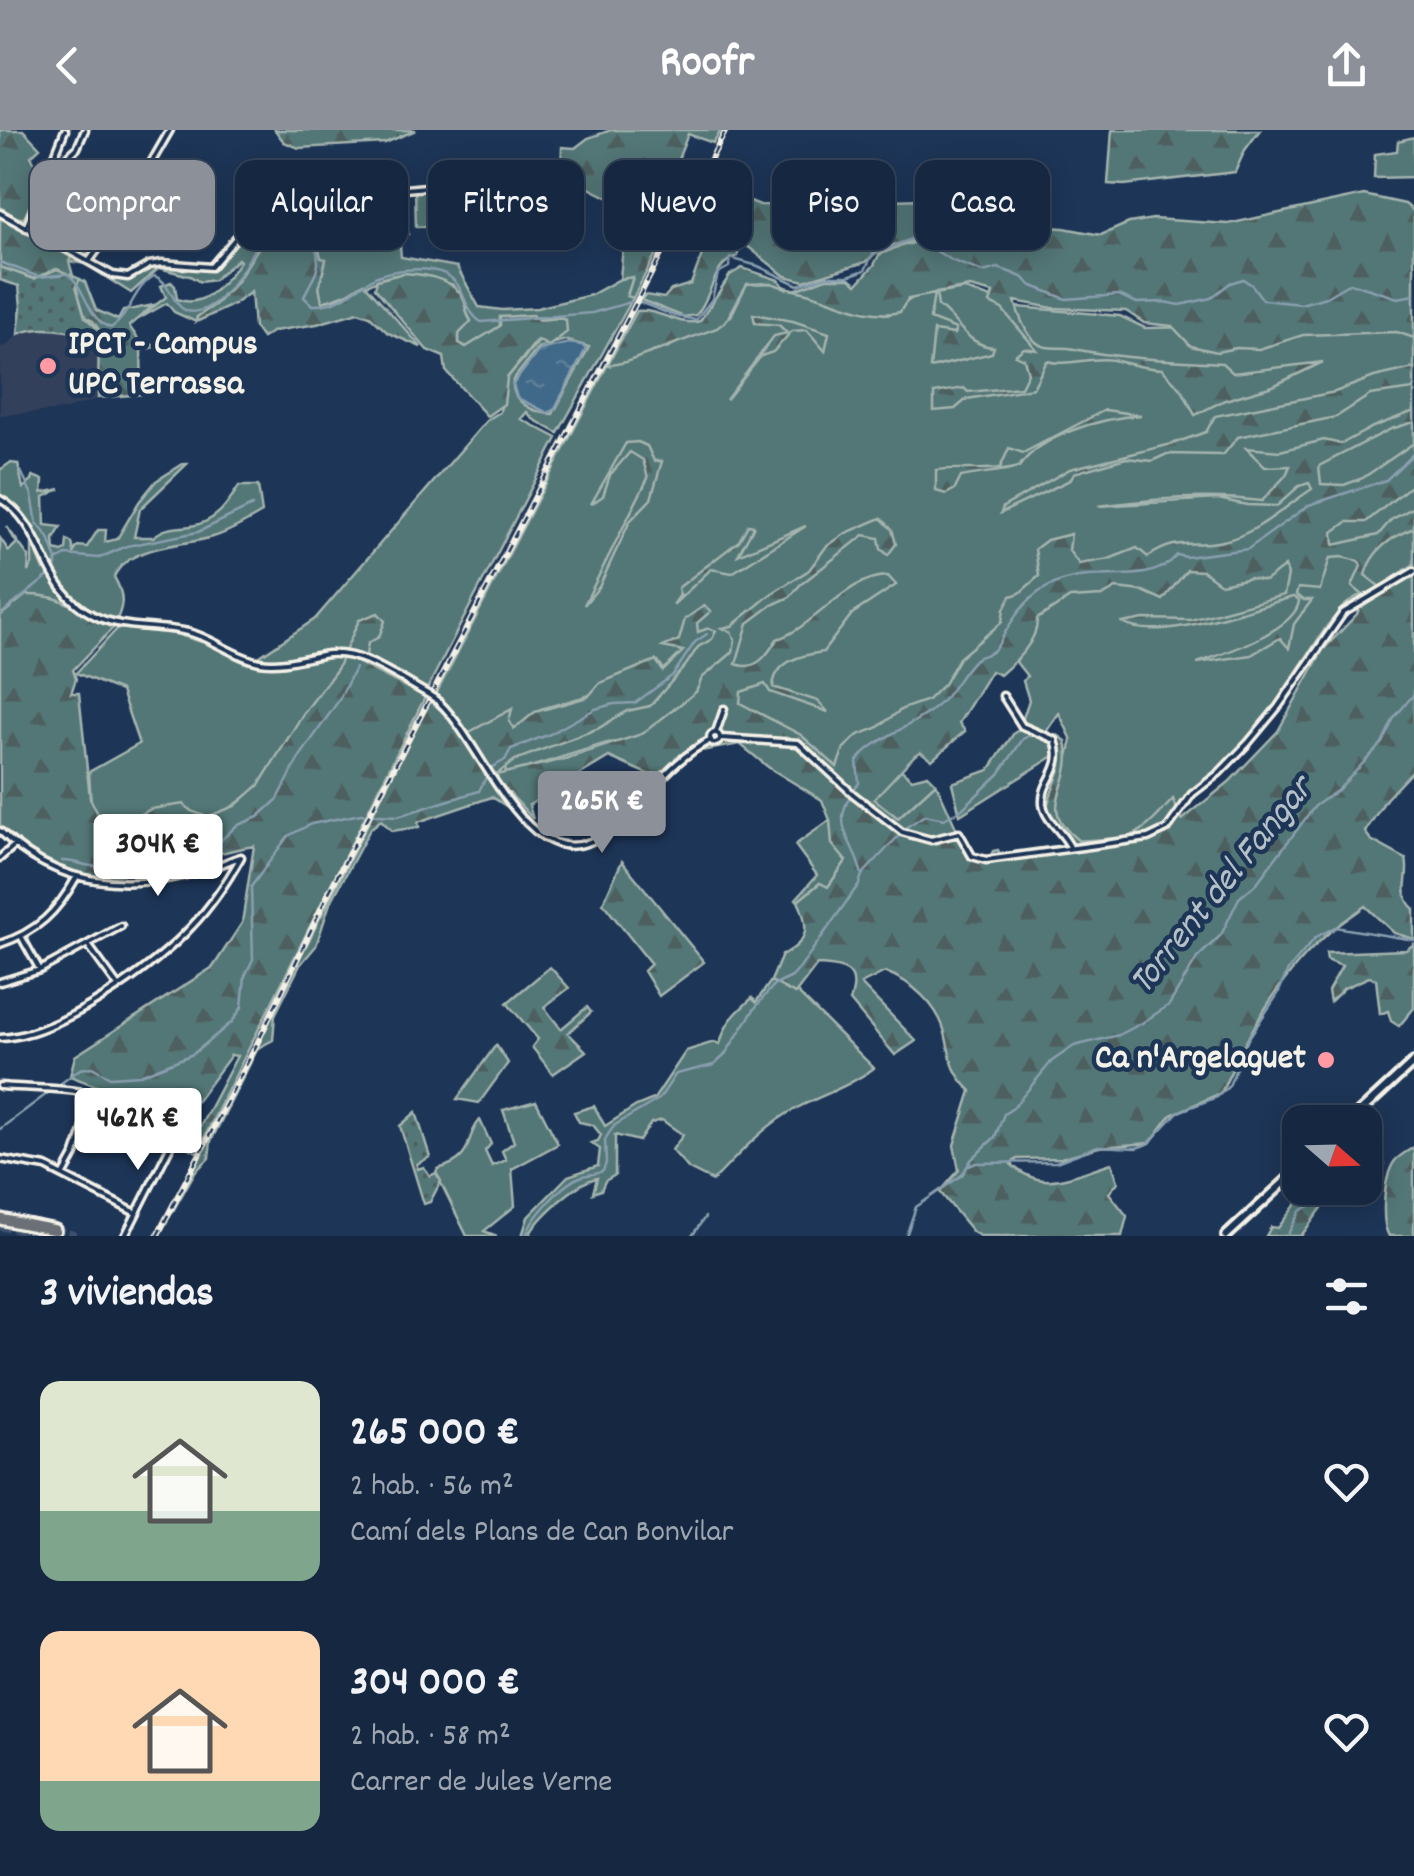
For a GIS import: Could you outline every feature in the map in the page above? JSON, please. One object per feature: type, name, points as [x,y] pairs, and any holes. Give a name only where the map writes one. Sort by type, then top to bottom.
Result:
[{"type":"highway","points":[[0,1219],[55,1230]]},
{"type":"street","points":[[54,158],[65,130]]},
{"type":"street","points":[[66,160],[85,130]]},
{"type":"street","points":[[90,260],[116,224],[170,130]]},
{"type":"street","points":[[54,158],[63,156],[63,160]]},
{"type":"street","points":[[54,158],[58,160]]},
{"type":"street","points":[[0,212],[124,278],[162,263],[204,268],[216,263],[248,227],[298,198],[428,186]]},
{"type":"street","points":[[26,228],[30,219]]},
{"type":"street","points":[[0,499],[25,520],[52,578],[73,603],[104,620],[192,633],[264,662],[347,655],[368,662],[434,698],[448,710],[494,780],[538,834],[552,843],[591,843],[610,830],[690,751],[711,740]]},
{"type":"street","points":[[720,738],[798,742],[853,794],[902,832],[928,840],[959,833],[972,856],[986,860],[1141,839],[1164,832],[1192,794],[1224,768],[1278,708],[1343,612],[1414,571]]},
{"type":"street","points":[[1003,696],[1022,726],[1056,740],[1059,760],[1044,794],[1043,807],[1070,846]]},
{"type":"street","points":[[711,740],[724,708]]},
{"type":"street","points":[[716,732],[720,738]]},
{"type":"street","points":[[711,740],[716,743],[720,738]]},
{"type":"street","points":[[0,830],[16,844],[76,878],[124,884],[210,869],[241,857],[225,886],[189,930],[118,986],[61,1023],[38,1032],[0,1038]]},
{"type":"street","points":[[0,858],[16,844]]},
{"type":"street","points":[[0,944],[47,920],[76,878]]},
{"type":"street","points":[[0,982],[40,970],[122,926]]},
{"type":"street","points":[[21,936],[40,970]]},
{"type":"street","points":[[88,945],[118,986]]},
{"type":"street","points":[[1368,1105],[1414,1062]]},
{"type":"street","points":[[0,1086],[96,1093],[146,1113],[164,1131],[170,1149],[124,1236]]},
{"type":"street","points":[[64,1174],[96,1093]]},
{"type":"street","points":[[0,1159],[28,1162],[64,1174],[136,1212]]},
{"type":"street","points":[[1226,1236],[1282,1185]]},
{"type":"shaded area","points":[[722,130],[728,130],[712,160],[706,160]]},
{"type":"shaded area","points":[[659,250],[665,250],[346,863],[244,1074],[159,1236],[153,1236],[260,1030],[336,871]]},
{"type":"shaded area","name":"IPCT - Campus UPC Terrassa","points":[[26,330],[68,330],[94,337],[97,399],[64,410],[0,415],[0,347]]},
{"type":"green space","points":[[0,130],[23,130],[40,148],[30,160],[30,204],[24,218],[0,207]]},
{"type":"green space","points":[[275,130],[416,130],[385,143],[299,148],[284,142]]},
{"type":"green space","points":[[611,130],[721,130],[713,143],[688,134],[678,160],[604,160],[604,196],[584,186],[584,160],[561,160],[562,147],[575,148],[588,138]]},
{"type":"green space","points":[[1112,130],[1260,130],[1235,172],[1124,185],[1108,184]]},
{"type":"green space","points":[[1414,137],[1414,177],[1374,178],[1375,154],[1397,151],[1398,141]]},
{"type":"green space","points":[[428,190],[428,227],[416,227],[415,191]]},
{"type":"green space","points":[[1364,195],[1405,204],[1414,211],[1414,338],[1397,332],[1303,335],[1259,349],[1217,352],[1191,346],[1172,326],[1144,323],[1126,311],[1053,308],[1015,301],[1028,334],[1044,346],[1222,363],[1233,373],[1323,362],[1273,386],[1225,400],[1195,415],[1182,390],[1162,369],[1105,359],[1047,361],[1033,388],[967,399],[955,409],[934,411],[934,393],[1021,387],[1028,373],[1024,359],[1015,355],[1024,348],[1037,350],[1002,309],[990,303],[993,293],[970,287],[936,293],[938,306],[970,337],[994,347],[992,353],[930,368],[934,331],[954,334],[956,329],[930,319],[934,294],[908,299],[900,312],[886,314],[794,290],[826,278],[850,278],[857,284],[879,255],[915,240],[915,250],[1050,250],[1050,227],[1101,235],[1129,223],[1153,219],[1228,224]]},
{"type":"green space","points":[[915,199],[915,240],[895,245],[895,200]]},
{"type":"green space","points":[[752,202],[772,205],[772,250],[879,250],[866,262],[804,281],[785,276],[752,250]]},
{"type":"green space","points":[[0,214],[30,231],[30,250],[63,250],[72,255],[69,261],[73,276],[56,269],[34,279],[0,267]]},
{"type":"green space","points":[[235,243],[235,250],[259,250],[229,291],[196,322],[174,312],[167,303],[135,321],[166,297],[161,286],[171,282],[177,299],[196,301],[221,285],[240,261],[214,280],[200,282],[159,268],[131,293],[85,264],[69,261],[72,255],[118,278],[128,279],[161,265],[206,271],[216,267]]},
{"type":"green space","points":[[72,250],[94,250],[90,255]]},
{"type":"green space","points":[[257,250],[319,250],[321,258],[326,259],[319,287],[322,302],[342,297],[364,283],[421,347],[388,333],[370,316],[358,312],[274,331],[262,338],[254,327],[251,292],[196,322],[236,283]]},
{"type":"green space","points":[[319,250],[400,250],[401,257],[457,267],[479,307],[502,310],[537,308],[591,295],[634,276],[627,295],[633,298],[558,433],[527,412],[521,419],[557,438],[426,691],[375,664],[365,666],[260,787],[216,818],[111,831],[91,805],[89,772],[139,744],[121,691],[76,673],[118,628],[176,634],[248,664],[315,619],[487,420],[500,412],[507,378],[559,318],[500,317],[500,326],[467,347],[459,343],[459,334],[471,321],[453,285],[397,275],[322,302],[319,288],[326,260]],"holes":[[[565,340],[589,347],[553,414],[531,409],[519,400],[513,380],[538,348]]]},
{"type":"green space","points":[[623,250],[658,250],[633,298],[627,296],[633,277],[620,279]]},
{"type":"green space","points":[[700,250],[738,250],[738,256],[717,273],[696,315],[684,317],[641,300],[645,295],[664,298],[671,290],[691,284]]},
{"type":"green space","points":[[0,267],[34,279],[57,269],[80,279],[76,286],[85,317],[99,330],[94,337],[46,329],[18,334],[19,286],[0,280]]},
{"type":"green space","points":[[742,268],[779,280],[785,288],[771,283],[747,284],[726,321],[717,328],[607,366],[637,311],[685,322],[700,321],[730,275]]},
{"type":"green space","points":[[404,273],[437,278],[458,291],[471,321],[459,334],[459,343],[466,347],[500,326],[500,317],[559,318],[566,320],[567,332],[549,346],[537,340],[507,378],[504,404],[487,416],[446,371],[444,357],[427,350],[375,288],[377,280]]},
{"type":"green space","points":[[80,279],[85,282],[96,310],[118,320],[123,311],[154,305],[129,326],[141,343],[159,346],[141,350],[142,394],[98,398],[99,330],[85,317],[75,285]]},
{"type":"green space","points":[[747,283],[771,283],[888,315],[914,297],[965,289],[1018,307],[1120,316],[1145,328],[1310,325],[1414,331],[1414,567],[1344,606],[1266,718],[1187,797],[1173,817],[1136,837],[1075,841],[1053,819],[1072,740],[1059,713],[1046,732],[1022,721],[1029,700],[1023,681],[1027,676],[1016,662],[1020,653],[987,661],[837,768],[663,724],[629,741],[607,743],[505,775],[506,765],[665,671],[654,661],[587,696],[540,709],[521,729],[511,726],[469,735],[447,705],[435,696],[607,366],[666,348],[731,316]]},
{"type":"green space","points":[[753,314],[829,333],[825,351],[807,330],[792,331],[773,352],[761,356],[726,400],[774,336],[787,333],[779,325],[755,323]]},
{"type":"green space","points":[[1414,368],[1414,389],[1370,395],[1336,417],[1238,437],[1223,455],[1167,454],[1152,461],[1126,458],[1074,473],[1070,480],[1001,513],[1003,507],[1070,469],[1206,432],[1215,416],[1335,392],[1374,377]]},
{"type":"green space","points":[[1105,410],[1141,415],[1074,430],[1042,445],[1019,467],[961,477],[955,489],[946,494],[936,491],[936,470],[1000,468],[1009,448],[1023,453]]},
{"type":"green space","points":[[1414,411],[1414,422],[1391,429],[1319,466],[1321,484],[1344,485],[1363,478],[1414,443],[1413,484],[1366,522],[1347,522],[1333,532],[1334,545],[1378,535],[1391,520],[1414,507],[1414,528],[1384,546],[1365,575],[1380,587],[1414,564],[1414,769],[1386,799],[1365,832],[1371,840],[1406,859],[1405,891],[1414,909],[1414,939],[1394,933],[1365,906],[1326,935],[1290,973],[1252,1031],[1221,1093],[1171,1115],[1150,1143],[1099,1147],[1061,1158],[1017,1159],[1011,1164],[1023,1173],[1047,1180],[1112,1163],[1118,1182],[1109,1193],[1127,1216],[1122,1236],[980,1236],[973,1232],[940,1192],[959,1170],[954,1145],[971,1091],[956,1071],[945,1033],[930,1004],[914,988],[885,972],[861,984],[916,1041],[895,1055],[850,1001],[852,976],[843,969],[817,965],[795,994],[771,981],[782,955],[798,945],[805,933],[798,901],[820,883],[828,887],[846,861],[832,844],[830,820],[822,800],[768,767],[740,744],[695,752],[663,781],[609,757],[529,805],[533,819],[494,776],[466,734],[512,709],[509,721],[514,729],[535,712],[588,697],[600,683],[656,660],[663,671],[683,651],[663,647],[679,640],[685,619],[704,606],[711,611],[697,623],[698,632],[709,628],[716,631],[712,639],[698,647],[650,706],[627,711],[599,728],[515,760],[496,775],[565,759],[642,734],[696,692],[702,678],[733,652],[735,640],[731,632],[722,628],[732,626],[809,570],[826,547],[846,533],[881,518],[892,529],[896,544],[888,555],[881,549],[879,538],[864,535],[790,597],[748,623],[736,664],[755,664],[777,639],[804,625],[844,593],[873,578],[888,576],[896,585],[852,614],[823,652],[790,661],[775,678],[773,687],[818,701],[828,712],[770,692],[765,684],[741,692],[740,703],[801,735],[837,767],[844,748],[858,735],[877,728],[902,709],[928,700],[944,684],[959,658],[1002,622],[1011,596],[1039,576],[1035,549],[1047,540],[1071,534],[1069,551],[1079,564],[1109,559],[1137,548],[1148,557],[1176,545],[1235,537],[1259,526],[1312,489],[1309,483],[1299,486],[1277,506],[1218,499],[1098,506],[1180,498],[1221,498],[1262,501],[1290,466],[1265,467],[1246,448],[1280,451],[1324,440],[1341,444]],"holes":[[[1330,558],[1359,561],[1361,566],[1352,586],[1364,596],[1357,614],[1323,650],[1278,731],[1229,782],[1182,820],[1173,799],[1133,835],[1079,841],[1059,816],[1057,805],[1068,757],[1066,741],[1059,736],[1061,766],[1047,806],[1075,847],[1004,862],[998,850],[993,851],[988,862],[970,859],[936,783],[898,818],[874,799],[915,755],[921,752],[932,760],[965,731],[959,723],[991,671],[1000,675],[1030,643],[1037,619],[1070,598],[1102,596],[1116,588],[1143,591],[1163,600],[1187,570],[1203,571],[1221,584],[1250,578],[1265,581],[1285,566],[1288,575],[1284,595],[1191,620],[1144,619],[1123,623],[1138,628],[1181,627],[1293,597],[1299,600],[1295,611],[1273,630],[1197,663],[1251,655],[1280,638],[1289,648],[1294,624],[1312,600],[1296,595],[1298,588],[1320,590]]]},
{"type":"green space","points":[[626,443],[647,446],[654,461],[662,461],[651,499],[630,521],[599,587],[584,605],[648,478],[643,460],[630,452],[610,475],[603,496],[591,504]]},
{"type":"green space","points":[[10,463],[18,464],[23,488],[33,476],[43,480],[42,493],[60,489],[44,497],[45,525],[61,527],[54,539],[55,550],[62,552],[67,540],[74,552],[78,546],[87,547],[98,530],[106,530],[105,542],[117,539],[156,481],[183,464],[187,464],[140,509],[134,537],[153,537],[167,529],[207,521],[225,506],[239,486],[258,486],[262,513],[218,535],[158,548],[121,566],[114,577],[122,602],[113,628],[79,612],[9,609],[0,616],[0,538],[9,551],[17,543],[7,527],[29,557],[28,572],[32,565],[32,541],[44,570],[49,568],[26,517],[0,496],[0,470]]},
{"type":"green space","points":[[748,525],[754,526],[738,555],[806,526],[732,573],[711,569],[673,605],[680,595],[678,588],[739,541]]},
{"type":"green space","points":[[26,595],[52,597],[113,628],[73,670],[76,679],[71,693],[79,693],[90,798],[101,820],[114,828],[151,809],[184,804],[207,817],[235,806],[259,785],[303,714],[337,669],[359,620],[378,613],[385,621],[379,637],[368,643],[366,655],[359,663],[425,697],[197,1152],[189,1148],[237,1056],[231,1055],[173,1133],[153,1108],[70,1076],[75,1056],[213,967],[242,923],[254,846],[136,873],[90,876],[52,863],[0,826],[0,616]]},
{"type":"green space","points":[[430,701],[448,716],[509,808],[492,797],[418,822],[419,827],[392,831],[381,820],[370,829],[329,906],[316,946],[300,965],[275,1015],[273,1040],[258,1048],[211,1141],[209,1158],[195,1172],[159,1236]]},
{"type":"green space","points":[[1021,729],[1054,739],[1057,754],[960,815],[952,783],[989,770],[1014,733]]},
{"type":"green space","points":[[900,769],[912,779],[928,775],[936,783],[898,818],[873,799]]},
{"type":"green space","points":[[830,820],[833,844],[846,861],[828,887],[820,883],[798,901],[817,875],[795,845]]},
{"type":"green space","points":[[622,861],[704,962],[659,996],[644,971],[651,964],[603,903]]},
{"type":"green space","points":[[1414,944],[1414,1008],[1399,1026],[1391,1021],[1388,1011],[1380,1014],[1376,979],[1369,977],[1344,988],[1330,1002],[1328,991],[1342,966],[1327,960],[1326,953],[1406,950]]},
{"type":"green space","points":[[550,967],[569,988],[544,1007],[561,1029],[587,1007],[591,1012],[568,1033],[586,1051],[553,1074],[532,1047],[538,1039],[507,1003]]},
{"type":"green space","points":[[771,981],[797,992],[874,1068],[773,1123],[713,1181],[689,1169],[672,1150],[683,1135],[662,1120],[651,1123],[639,1141],[615,1135],[615,1175],[593,1193],[597,1178],[579,1186],[549,1211],[529,1236],[522,1236],[528,1217],[568,1176],[598,1166],[600,1149],[591,1143],[601,1135],[593,1125],[579,1122],[574,1112],[594,1106],[605,1126],[654,1099],[686,1051],[714,1042],[720,1044],[732,1019],[752,998],[756,1002]]},
{"type":"green space","points":[[496,1045],[508,1063],[479,1103],[457,1099]]},
{"type":"green space","points":[[536,1101],[558,1144],[512,1169],[515,1206],[484,1231],[497,1236],[467,1236],[436,1173],[438,1169],[464,1154],[480,1120],[491,1144],[485,1151],[492,1166],[506,1160],[502,1151],[514,1142],[503,1110]]},
{"type":"green space","points":[[416,1112],[430,1157],[417,1164],[417,1169],[424,1167],[430,1176],[436,1173],[441,1181],[430,1202],[424,1204],[400,1126]]},
{"type":"green space","points":[[1414,1147],[1414,1236],[1389,1236],[1384,1210],[1388,1178],[1396,1160]]},
{"type":"green space","points":[[1295,1205],[1324,1205],[1301,1236],[1266,1236],[1271,1227],[1278,1228]]},
{"type":"water","points":[[569,343],[586,349],[554,410],[548,413],[517,398],[513,384],[539,350]]},
{"type":"waterway","points":[[0,262],[39,277],[68,274],[97,318],[111,328],[141,287],[154,276],[161,279],[183,309],[207,308],[238,277],[260,233],[294,220],[308,228],[318,256],[317,269],[304,297],[312,305],[339,300],[382,274],[420,269],[452,279],[481,322],[592,313],[631,302]]},
{"type":"waterway","points":[[639,302],[696,320],[712,299],[718,273],[729,267],[730,258],[798,285],[865,270],[873,254],[914,238],[953,261],[983,272],[998,268],[1066,299],[1119,295],[1137,303],[1180,305],[1211,298],[1230,283],[1243,279],[1263,300],[1301,304],[1326,297],[1350,283],[1398,298],[1414,295]]},
{"type":"waterway","points":[[862,875],[843,819],[849,797],[859,783],[857,761],[873,746],[939,704],[973,661],[995,649],[1018,613],[1039,592],[1083,576],[1141,574],[1167,565],[1177,555],[1248,549],[1309,505],[1386,480],[1414,453]]},
{"type":"waterway","points":[[21,471],[32,495],[37,523],[49,538],[57,560],[54,572]]},
{"type":"waterway","points":[[57,560],[66,555],[99,558],[127,546],[198,532],[252,506]]},
{"type":"waterway","points":[[0,615],[47,577]]},
{"type":"waterway","points":[[0,1129],[80,1069],[92,1067],[110,1077],[140,1075],[193,1054],[232,1022],[242,1007],[245,976],[253,959],[251,887],[288,836],[311,824],[361,814],[398,816],[479,791],[491,768],[505,760],[511,749],[550,734],[595,709],[635,703],[673,675],[695,642],[707,634]]},
{"type":"waterway","points":[[62,861],[98,867],[115,862],[140,837],[158,831],[173,833],[196,849],[213,848],[236,826],[258,817],[278,799],[355,668]]},
{"type":"waterway","name":"Torrent del Fangar","points":[[906,1236],[916,1207],[962,1175],[971,1160],[995,1137],[1004,1114],[1052,1061],[1074,1046],[1119,1035],[1169,1005],[1197,958],[1221,935],[1239,898],[1256,884],[1315,806],[1338,790],[1382,743],[1394,718],[1414,694]]},
{"type":"waterway","points":[[526,1236],[541,1211],[565,1186],[603,1171],[605,1140],[615,1125],[659,1099],[676,1074],[714,1065],[724,1056],[755,1008],[773,986],[799,969],[862,875],[908,826],[925,815],[944,819],[961,810],[999,774],[1023,739],[1033,733]]},
{"type":"waterway","points":[[969,1166],[1056,1162],[1098,1146],[1136,1148],[1148,1144],[1178,1112],[1217,1097],[1229,1086],[1248,1039],[1278,994],[1288,970],[1316,937],[1335,927],[1414,940]]},
{"type":"waterway","points":[[1287,1236],[1300,1211],[1311,1205]]},
{"type":"waterway","points":[[692,1236],[705,1217]]},
{"type":"tunnel","points":[[0,1226],[54,1236]]},
{"type":"tunnel","points":[[55,1230],[75,1236]]},
{"type":"railway","points":[[157,1236],[255,1048],[328,894],[726,130]]},
{"type":"place","name":"IPCT - Campus UPC Terrassa","points":[[48,366]]},
{"type":"place","name":"Ca n'Argelaguet","points":[[1326,1060]]}]
